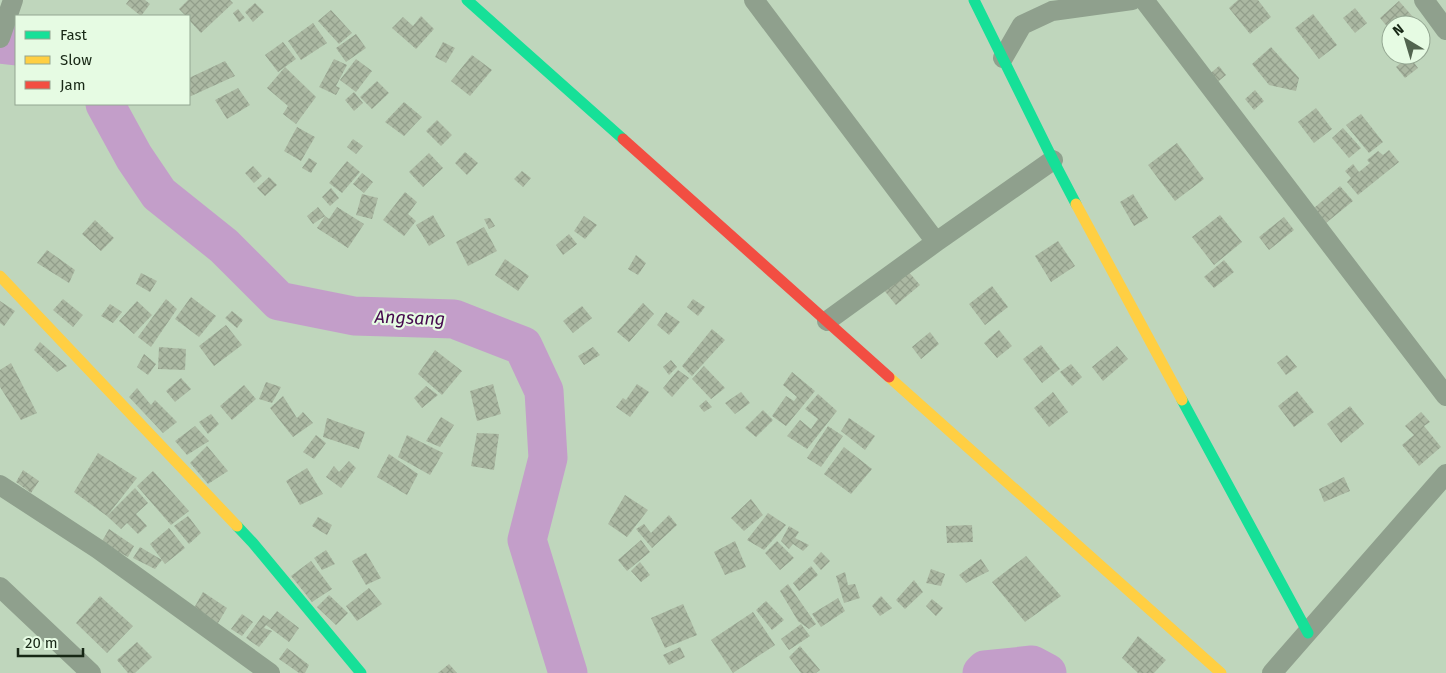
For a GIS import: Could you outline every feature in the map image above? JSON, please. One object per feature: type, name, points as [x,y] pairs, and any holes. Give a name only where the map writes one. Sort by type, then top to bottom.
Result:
[{"type":"street","points":[[3,29],[13,0]]},
{"type":"street","points":[[467,0],[1221,673]]},
{"type":"street","points":[[754,0],[936,242]]},
{"type":"street","points":[[974,0],[1053,160],[1308,633]]},
{"type":"street","points":[[1003,58],[1022,25],[1052,11],[1132,0]]},
{"type":"street","points":[[1144,0],[1446,396]]},
{"type":"street","points":[[1424,0],[1446,30]]},
{"type":"street","points":[[827,322],[936,242],[1053,160]]},
{"type":"street","points":[[0,276],[253,543],[361,673]]},
{"type":"street","points":[[1273,673],[1446,474]]},
{"type":"street","points":[[0,485],[98,549],[270,673]]},
{"type":"street","points":[[0,587],[91,673]]},
{"type":"building","points":[[129,0],[145,0],[150,4],[140,15],[126,4]]},
{"type":"building","points":[[188,0],[230,0],[233,3],[201,33],[190,21],[190,15],[185,15],[179,9]]},
{"type":"building","points":[[1238,0],[1258,0],[1271,17],[1250,34],[1229,8]]},
{"type":"building","points":[[1399,1],[1411,15],[1383,15]]},
{"type":"building","points":[[255,3],[264,12],[253,22],[245,12]]},
{"type":"building","points":[[1355,8],[1367,23],[1355,33],[1343,18]]},
{"type":"building","points":[[238,9],[245,18],[239,22],[233,13]]},
{"type":"building","points":[[331,10],[352,33],[339,44],[318,21]]},
{"type":"building","points":[[1313,14],[1337,45],[1319,59],[1295,28]]},
{"type":"building","points":[[421,16],[434,29],[416,49],[392,28],[403,17],[413,26]]},
{"type":"building","points":[[313,23],[327,43],[301,60],[288,41]]},
{"type":"building","points":[[356,34],[366,48],[346,62],[336,48]]},
{"type":"building","points":[[283,42],[296,59],[278,72],[265,55]]},
{"type":"building","points":[[443,42],[455,48],[446,63],[435,57]]},
{"type":"building","points":[[1271,47],[1299,78],[1296,91],[1269,85],[1252,64]]},
{"type":"building","points":[[472,55],[492,70],[470,96],[451,81]]},
{"type":"building","points":[[334,59],[347,65],[336,86],[340,88],[336,95],[319,87]]},
{"type":"building","points":[[356,59],[372,71],[356,92],[340,80]]},
{"type":"building","points":[[225,61],[235,76],[190,97],[190,78]]},
{"type":"building","points":[[1398,65],[1416,65],[1418,68],[1405,78],[1396,67]]},
{"type":"building","points":[[1219,66],[1226,75],[1215,84],[1207,76]]},
{"type":"building","points":[[285,67],[316,97],[296,124],[283,114],[288,106],[267,88]]},
{"type":"building","points":[[377,81],[389,93],[372,109],[360,97]]},
{"type":"building","points":[[238,88],[250,105],[227,119],[215,100]]},
{"type":"building","points":[[1255,90],[1264,101],[1254,110],[1245,99]]},
{"type":"building","points":[[354,92],[363,103],[354,111],[345,100]]},
{"type":"building","points":[[404,102],[422,117],[404,136],[385,122]]},
{"type":"building","points":[[1316,108],[1332,129],[1314,143],[1298,122]]},
{"type":"building","points":[[1361,114],[1383,142],[1369,153],[1346,125]]},
{"type":"building","points":[[437,120],[452,135],[441,146],[426,131]]},
{"type":"building","points":[[297,127],[315,137],[301,161],[284,151]]},
{"type":"building","points":[[1343,128],[1361,148],[1349,158],[1332,138]]},
{"type":"building","points":[[353,139],[363,146],[356,154],[347,147]]},
{"type":"building","points":[[1177,143],[1204,179],[1175,201],[1148,165]]},
{"type":"building","points":[[1389,150],[1399,162],[1358,195],[1347,182],[1351,178],[1345,171],[1353,164],[1359,172],[1370,163],[1367,160],[1378,151],[1383,155]]},
{"type":"building","points":[[465,152],[478,163],[467,175],[455,163]]},
{"type":"building","points":[[429,153],[443,168],[423,187],[409,172]]},
{"type":"building","points":[[309,158],[317,163],[311,173],[302,168]]},
{"type":"building","points":[[347,161],[360,172],[342,193],[329,183]]},
{"type":"building","points":[[253,166],[262,176],[254,183],[245,173]]},
{"type":"building","points":[[522,171],[531,178],[523,187],[514,179]]},
{"type":"building","points":[[362,173],[373,182],[364,193],[353,184]]},
{"type":"building","points":[[269,177],[277,185],[265,196],[257,188]]},
{"type":"building","points":[[1340,186],[1353,201],[1326,223],[1314,208]]},
{"type":"building","points":[[331,188],[339,198],[330,206],[322,197]]},
{"type":"building","points":[[405,192],[417,202],[408,214],[416,221],[404,236],[383,220]]},
{"type":"building","points":[[362,194],[378,198],[372,219],[356,215]]},
{"type":"building","points":[[1133,194],[1148,218],[1134,226],[1120,202]]},
{"type":"building","points":[[318,207],[325,216],[313,224],[307,216]]},
{"type":"building","points":[[337,207],[364,224],[348,248],[317,228],[325,216],[329,219]]},
{"type":"building","points":[[433,215],[445,236],[429,246],[416,225]]},
{"type":"building","points":[[1220,215],[1242,242],[1214,265],[1192,237]]},
{"type":"building","points":[[584,216],[597,225],[585,239],[574,231]]},
{"type":"building","points":[[1284,217],[1294,230],[1269,250],[1259,237]]},
{"type":"building","points":[[490,218],[495,226],[489,229],[484,219]]},
{"type":"building","points":[[95,220],[114,238],[101,251],[82,234]]},
{"type":"building","points":[[484,227],[497,251],[468,266],[456,242]]},
{"type":"building","points":[[569,234],[577,244],[563,255],[556,245]]},
{"type":"building","points":[[1058,241],[1075,266],[1051,282],[1035,256]]},
{"type":"building","points":[[47,250],[75,270],[69,283],[37,263]]},
{"type":"building","points":[[636,255],[646,263],[638,275],[628,269]]},
{"type":"building","points":[[505,259],[529,276],[518,291],[495,275]]},
{"type":"building","points":[[1224,260],[1234,272],[1214,288],[1204,277]]},
{"type":"building","points":[[907,270],[920,285],[896,305],[883,289]]},
{"type":"building","points":[[141,273],[157,281],[150,292],[136,284]]},
{"type":"building","points":[[992,286],[1008,307],[985,325],[969,304]]},
{"type":"building","points":[[191,297],[216,316],[199,337],[175,319]]},
{"type":"building","points":[[63,299],[83,315],[73,327],[53,310]]},
{"type":"building","points":[[166,299],[177,309],[151,347],[138,337]]},
{"type":"building","points":[[693,299],[705,307],[698,316],[687,307]]},
{"type":"building","points":[[0,301],[15,311],[4,326],[0,323]]},
{"type":"building","points":[[137,301],[152,315],[134,334],[119,321]]},
{"type":"building","points":[[643,303],[654,314],[629,342],[617,332]]},
{"type":"building","points":[[110,304],[122,312],[113,323],[101,316]]},
{"type":"building","points":[[582,306],[592,318],[573,333],[563,321]]},
{"type":"building","points":[[232,311],[243,320],[237,328],[225,318]]},
{"type":"building","points":[[666,312],[680,322],[669,335],[657,325]]},
{"type":"building","points":[[226,325],[242,345],[214,366],[199,346]]},
{"type":"building","points":[[712,329],[725,340],[692,376],[682,366]]},
{"type":"building","points":[[999,330],[1012,346],[997,358],[984,343]]},
{"type":"building","points":[[930,332],[939,344],[921,359],[912,347]]},
{"type":"building","points":[[40,342],[67,366],[57,372],[34,350]]},
{"type":"building","points":[[1041,345],[1060,369],[1042,383],[1023,359]]},
{"type":"building","points":[[1117,346],[1128,359],[1103,381],[1092,367]]},
{"type":"building","points":[[159,347],[186,349],[185,370],[158,369]]},
{"type":"building","points":[[593,347],[600,355],[584,365],[578,356]]},
{"type":"building","points":[[435,350],[462,371],[442,395],[418,374]]},
{"type":"building","points":[[144,354],[156,364],[148,375],[137,367]]},
{"type":"building","points":[[1287,355],[1297,367],[1286,375],[1277,363]]},
{"type":"building","points":[[671,360],[677,367],[669,375],[663,367]]},
{"type":"building","points":[[11,363],[37,413],[21,420],[0,387],[0,370]]},
{"type":"building","points":[[1071,364],[1082,377],[1072,386],[1060,372]]},
{"type":"building","points":[[704,366],[725,388],[711,399],[692,379]]},
{"type":"building","points":[[678,370],[689,378],[672,397],[663,388]]},
{"type":"building","points":[[792,372],[815,391],[786,426],[772,416],[786,396],[794,401],[797,397],[783,385]]},
{"type":"building","points":[[181,378],[191,389],[175,402],[166,391]]},
{"type":"building","points":[[266,382],[281,387],[272,403],[259,399]]},
{"type":"building","points":[[493,384],[501,414],[477,421],[470,391]]},
{"type":"building","points":[[637,384],[649,392],[630,417],[616,407],[623,398],[626,400]]},
{"type":"building","points":[[244,385],[256,399],[232,420],[220,406]]},
{"type":"building","points":[[426,386],[438,395],[422,408],[414,398]]},
{"type":"building","points":[[137,388],[151,405],[155,400],[177,422],[163,433],[129,397]]},
{"type":"building","points":[[1297,391],[1314,412],[1294,427],[1278,406]]},
{"type":"building","points":[[741,392],[750,403],[735,414],[725,403]]},
{"type":"building","points":[[1053,392],[1068,412],[1049,427],[1034,408]]},
{"type":"building","points":[[818,394],[837,411],[807,449],[787,436],[800,420],[811,429],[818,419],[805,409]]},
{"type":"building","points":[[283,396],[297,418],[303,412],[313,423],[293,437],[270,408]]},
{"type":"building","points":[[706,400],[712,407],[704,412],[699,406]]},
{"type":"building","points":[[1350,406],[1364,424],[1341,443],[1327,424]]},
{"type":"building","points":[[763,410],[773,420],[756,437],[745,428]]},
{"type":"building","points":[[1421,412],[1430,422],[1424,426],[1441,447],[1419,466],[1402,445],[1414,435],[1405,426]]},
{"type":"building","points":[[211,414],[219,424],[208,434],[199,422]]},
{"type":"building","points":[[441,417],[454,425],[440,447],[426,441]]},
{"type":"building","points":[[327,418],[365,432],[359,449],[323,437]]},
{"type":"building","points":[[849,418],[875,436],[865,450],[841,431]]},
{"type":"building","points":[[195,426],[209,441],[187,455],[175,441]]},
{"type":"building","points":[[828,426],[843,436],[821,467],[807,458]]},
{"type":"building","points":[[477,433],[499,434],[494,470],[471,466]]},
{"type":"building","points":[[316,435],[326,443],[314,459],[303,452]]},
{"type":"building","points":[[407,435],[443,453],[430,475],[398,457]]},
{"type":"building","points":[[207,446],[228,471],[208,484],[190,463]]},
{"type":"building","points":[[844,447],[872,469],[851,494],[824,474]]},
{"type":"building","points":[[98,453],[137,478],[107,516],[74,492]]},
{"type":"building","points":[[389,454],[418,474],[407,495],[377,477]]},
{"type":"building","points":[[349,461],[356,468],[341,488],[326,477],[334,466],[339,472]]},
{"type":"building","points":[[307,468],[323,494],[300,505],[286,481]]},
{"type":"building","points":[[23,470],[39,481],[31,493],[16,482]]},
{"type":"building","points":[[153,471],[189,511],[171,525],[137,486]]},
{"type":"building","points":[[1344,477],[1350,491],[1324,502],[1319,489]]},
{"type":"building","points":[[135,488],[148,503],[136,514],[147,526],[138,534],[127,523],[121,529],[107,516]]},
{"type":"building","points":[[625,495],[648,510],[627,537],[608,524]]},
{"type":"building","points":[[751,499],[763,515],[744,531],[731,518]]},
{"type":"building","points":[[768,513],[786,525],[764,550],[747,540]]},
{"type":"building","points":[[669,515],[677,525],[652,548],[636,529],[644,524],[651,533]]},
{"type":"building","points":[[188,516],[201,533],[189,544],[174,526]]},
{"type":"building","points":[[318,517],[332,525],[327,535],[312,526]]},
{"type":"building","points":[[972,525],[973,542],[947,543],[946,526]]},
{"type":"building","points":[[789,526],[799,532],[795,538],[809,545],[803,551],[793,544],[789,549],[781,541]]},
{"type":"building","points":[[169,528],[185,548],[165,564],[150,544]]},
{"type":"building","points":[[109,529],[134,546],[128,557],[101,543]]},
{"type":"building","points":[[641,540],[650,552],[627,571],[618,560]]},
{"type":"building","points":[[735,541],[746,567],[725,575],[714,552]]},
{"type":"building","points":[[777,541],[794,558],[780,570],[765,553]]},
{"type":"building","points":[[140,547],[162,560],[155,569],[133,558]]},
{"type":"building","points":[[326,550],[335,564],[322,570],[314,558]]},
{"type":"building","points":[[821,552],[830,561],[821,570],[813,561]]},
{"type":"building","points":[[366,553],[381,578],[366,585],[352,561]]},
{"type":"building","points":[[1026,556],[1061,596],[1025,622],[992,582]]},
{"type":"building","points":[[981,559],[989,571],[966,583],[959,575]]},
{"type":"building","points":[[311,561],[332,589],[312,602],[291,576]]},
{"type":"building","points":[[640,562],[650,575],[641,582],[631,571]]},
{"type":"building","points":[[811,566],[818,575],[799,591],[793,583]]},
{"type":"building","points":[[931,569],[945,574],[941,586],[926,583]]},
{"type":"building","points":[[845,572],[848,585],[855,584],[860,598],[844,603],[836,576]]},
{"type":"building","points":[[914,580],[923,592],[905,609],[896,600]]},
{"type":"building","points":[[788,584],[816,624],[809,629],[798,621],[780,591]]},
{"type":"building","points":[[369,588],[382,604],[357,621],[346,606]]},
{"type":"building","points":[[203,592],[227,608],[218,623],[194,608]]},
{"type":"building","points":[[329,595],[348,613],[336,625],[317,607]]},
{"type":"building","points":[[100,596],[133,626],[107,653],[76,623]]},
{"type":"building","points":[[881,596],[892,608],[880,616],[872,606]]},
{"type":"building","points":[[838,598],[845,611],[821,627],[812,614]]},
{"type":"building","points":[[932,599],[943,608],[936,616],[926,606]]},
{"type":"building","points":[[766,601],[784,620],[772,630],[756,610]]},
{"type":"building","points":[[683,604],[697,635],[665,648],[651,618]]},
{"type":"building","points":[[277,611],[299,628],[289,642],[266,625],[264,628],[272,631],[259,647],[246,638],[263,615],[270,620]]},
{"type":"building","points":[[753,612],[775,645],[733,673],[711,640]]},
{"type":"building","points":[[242,614],[253,622],[242,636],[231,629]]},
{"type":"building","points":[[801,624],[810,636],[789,650],[781,639]]},
{"type":"building","points":[[1138,636],[1166,660],[1154,673],[1138,673],[1122,658]]},
{"type":"building","points":[[137,642],[152,657],[135,673],[128,673],[117,660]]},
{"type":"building","points":[[800,646],[820,670],[816,673],[801,673],[789,657]]},
{"type":"building","points":[[680,647],[685,657],[669,665],[663,655]]},
{"type":"building","points":[[287,648],[309,665],[305,673],[299,673],[279,659]]},
{"type":"building","points":[[449,664],[457,673],[438,673]]},
{"type":"waterway","name":"Angsang","points":[[0,44],[15,46]]},
{"type":"waterway","name":"Angsang","points":[[106,105],[134,157],[159,194],[224,246],[279,301],[354,316],[454,319],[523,346],[544,391],[548,458],[527,540],[568,673]]},
{"type":"waterway","name":"Angsang","points":[[982,673],[985,670],[1032,665],[1047,673]]},
{"type":"traffic: fast","points":[[467,0],[623,139]]},
{"type":"traffic: fast","points":[[974,0],[1076,204]]},
{"type":"traffic: fast","points":[[1182,400],[1308,633]]},
{"type":"traffic: fast","points":[[237,526],[361,673]]},
{"type":"traffic: slow","points":[[1076,204],[1182,400]]},
{"type":"traffic: slow","points":[[0,276],[237,526]]},
{"type":"traffic: slow","points":[[889,377],[1221,673]]},
{"type":"traffic: jam","points":[[623,139],[889,377]]}]
